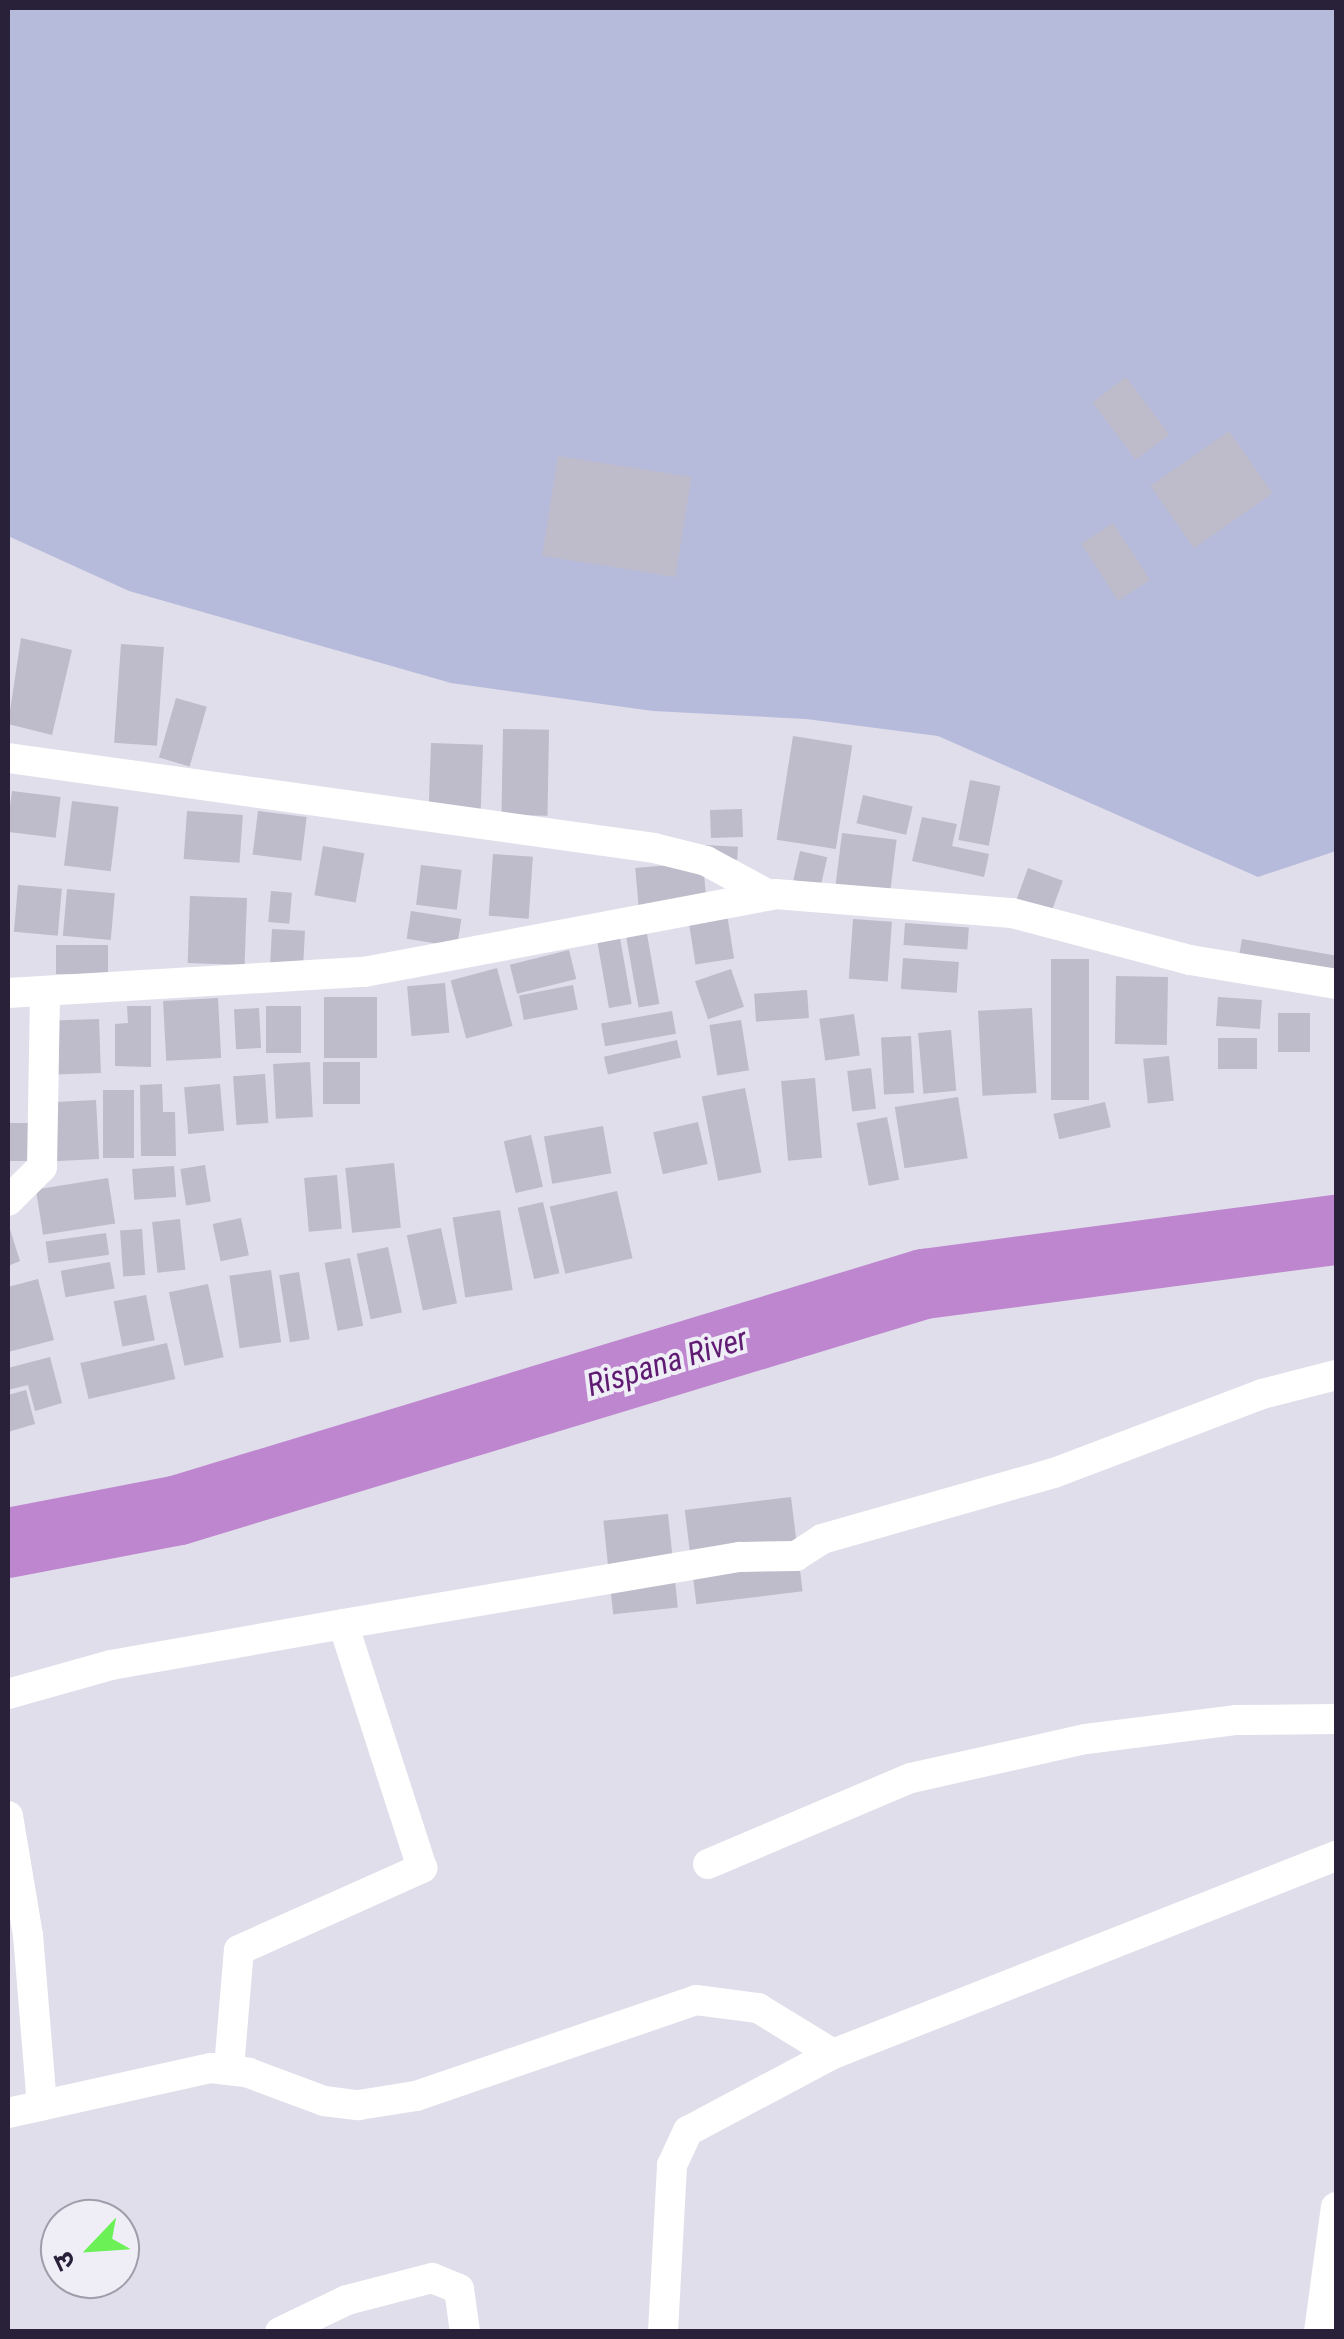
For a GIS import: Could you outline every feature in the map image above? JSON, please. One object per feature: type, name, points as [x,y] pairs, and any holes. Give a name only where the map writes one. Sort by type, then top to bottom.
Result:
[{"type":"street","points":[[8,758],[654,848],[723,868],[769,895]]},
{"type":"street","points":[[8,993],[364,972],[769,895],[1012,913],[1190,960],[1336,984]]},
{"type":"street","points":[[8,1201],[42,1167],[45,991]]},
{"type":"street","points":[[8,1694],[112,1666],[343,1624],[740,1557],[796,1556],[822,1540],[1054,1473],[1262,1394],[1336,1375]]},
{"type":"street","points":[[229,2068],[239,1950],[422,1868],[343,1624]]},
{"type":"street","points":[[708,1864],[911,1778],[1086,1739],[1238,1720],[1336,1720]]},
{"type":"street","points":[[8,1816],[18,1937],[42,2105]]},
{"type":"street","points":[[663,2332],[672,2165],[688,2131],[833,2054],[1336,1856]]},
{"type":"street","points":[[8,2113],[229,2068],[292,2093],[359,2105],[416,2096],[696,2000],[758,2008],[833,2054]]},
{"type":"street","points":[[1319,2332],[1331,2284],[1336,2208]]},
{"type":"street","points":[[280,2332],[347,2300],[432,2278],[460,2289],[466,2332]]},
{"type":"shaded area","points":[[8,8],[1336,8],[1336,851],[1258,877],[938,736],[806,719],[653,711],[451,683],[129,591],[8,536]]},
{"type":"building","points":[[1126,377],[1169,435],[1136,460],[1092,402]]},
{"type":"building","points":[[1229,431],[1273,493],[1194,548],[1150,486]]},
{"type":"building","points":[[558,456],[691,477],[676,577],[542,556]]},
{"type":"building","points":[[1113,523],[1150,580],[1118,601],[1081,544]]},
{"type":"building","points":[[21,638],[72,650],[52,735],[8,724]]},
{"type":"building","points":[[121,644],[164,647],[157,746],[114,743]]},
{"type":"building","points":[[176,698],[207,707],[190,766],[159,758]]},
{"type":"building","points":[[503,729],[549,730],[547,816],[501,815]]},
{"type":"building","points":[[793,736],[852,745],[836,849],[777,840]]},
{"type":"building","points":[[431,743],[483,745],[481,815],[429,813]]},
{"type":"building","points":[[970,780],[1000,786],[989,846],[958,840]]},
{"type":"building","points":[[12,791],[61,797],[56,838],[8,832]]},
{"type":"building","points":[[863,795],[913,806],[906,835],[856,823]]},
{"type":"building","points":[[72,801],[119,807],[111,871],[64,866]]},
{"type":"building","points":[[742,809],[743,837],[711,838],[710,810]]},
{"type":"building","points":[[187,811],[243,815],[240,863],[184,859]]},
{"type":"building","points":[[258,811],[307,817],[301,861],[253,855]]},
{"type":"building","points":[[922,817],[957,824],[952,846],[989,854],[984,877],[912,861]]},
{"type":"building","points":[[842,833],[897,840],[890,891],[836,885]]},
{"type":"building","points":[[704,845],[738,847],[737,860],[703,858]]},
{"type":"building","points":[[323,846],[364,853],[356,903],[314,895]]},
{"type":"building","points":[[800,851],[827,857],[821,887],[793,880]]},
{"type":"building","points":[[493,854],[533,857],[529,919],[489,916]]},
{"type":"building","points":[[703,862],[706,900],[639,906],[635,868]]},
{"type":"building","points":[[421,865],[462,870],[457,910],[416,905]]},
{"type":"building","points":[[1028,868],[1063,881],[1051,913],[1016,900]]},
{"type":"building","points":[[18,885],[62,889],[58,936],[14,932]]},
{"type":"building","points":[[67,889],[115,893],[111,940],[63,936]]},
{"type":"building","points":[[271,891],[292,893],[289,924],[268,922]]},
{"type":"building","points":[[190,896],[247,898],[245,965],[188,963]]},
{"type":"building","points":[[411,911],[461,919],[457,947],[407,939]]},
{"type":"building","points":[[727,914],[734,958],[696,965],[688,920]]},
{"type":"building","points":[[853,919],[892,922],[888,982],[849,979]]},
{"type":"building","points":[[905,923],[969,927],[967,949],[903,945]]},
{"type":"building","points":[[272,929],[305,931],[303,965],[270,963]]},
{"type":"building","points":[[647,934],[659,1004],[639,1008],[626,938]]},
{"type":"building","points":[[620,938],[632,1004],[609,1008],[597,942]]},
{"type":"building","points":[[1242,939],[1336,956],[1333,976],[1238,960]]},
{"type":"building","points":[[56,945],[108,945],[108,974],[56,974]]},
{"type":"building","points":[[569,950],[576,979],[517,994],[510,965]]},
{"type":"building","points":[[903,958],[959,962],[957,993],[901,989]]},
{"type":"building","points":[[1051,959],[1089,959],[1089,1100],[1051,1100]]},
{"type":"building","points":[[497,968],[513,1026],[466,1038],[451,980]]},
{"type":"building","points":[[731,969],[744,1007],[708,1019],[695,981]]},
{"type":"building","points":[[1116,976],[1168,977],[1167,1045],[1115,1044]]},
{"type":"building","points":[[445,983],[449,1033],[412,1036],[407,986]]},
{"type":"building","points":[[573,985],[578,1010],[524,1020],[519,995]]},
{"type":"building","points":[[807,990],[809,1018],[756,1022],[754,994]]},
{"type":"building","points":[[324,997],[377,997],[377,1058],[324,1058]]},
{"type":"building","points":[[1218,997],[1262,1000],[1260,1029],[1216,1026]]},
{"type":"building","points":[[218,998],[221,1058],[166,1061],[163,1001]]},
{"type":"building","points":[[127,1006],[151,1006],[151,1067],[115,1066],[115,1024],[128,1023]]},
{"type":"building","points":[[266,1006],[301,1006],[301,1053],[266,1053]]},
{"type":"building","points":[[259,1008],[261,1048],[236,1049],[234,1009]]},
{"type":"building","points":[[1032,1008],[1036,1093],[983,1096],[978,1011]]},
{"type":"building","points":[[672,1011],[676,1034],[605,1046],[601,1024]]},
{"type":"building","points":[[1278,1013],[1310,1013],[1310,1052],[1278,1052]]},
{"type":"building","points":[[854,1014],[860,1056],[825,1060],[819,1019]]},
{"type":"building","points":[[99,1019],[101,1073],[48,1075],[46,1021]]},
{"type":"building","points":[[741,1020],[749,1070],[717,1075],[709,1025]]},
{"type":"building","points":[[951,1030],[956,1091],[923,1094],[918,1033]]},
{"type":"building","points":[[911,1036],[914,1093],[884,1094],[881,1038]]},
{"type":"building","points":[[1218,1038],[1257,1038],[1257,1069],[1218,1069]]},
{"type":"building","points":[[677,1040],[681,1058],[608,1074],[604,1057]]},
{"type":"building","points":[[1169,1056],[1174,1101],[1148,1103],[1143,1059]]},
{"type":"building","points":[[310,1062],[313,1117],[276,1119],[273,1064]]},
{"type":"building","points":[[323,1062],[360,1062],[360,1104],[323,1104]]},
{"type":"building","points":[[871,1068],[876,1109],[852,1112],[847,1071]]},
{"type":"building","points":[[265,1074],[268,1123],[236,1125],[233,1076]]},
{"type":"building","points":[[815,1078],[822,1158],[788,1161],[781,1081]]},
{"type":"building","points":[[162,1084],[163,1112],[175,1112],[176,1156],[141,1156],[140,1085]]},
{"type":"building","points":[[220,1084],[224,1131],[188,1134],[184,1087]]},
{"type":"building","points":[[745,1088],[761,1172],[718,1181],[702,1096]]},
{"type":"building","points":[[103,1090],[134,1090],[134,1158],[103,1158]]},
{"type":"building","points":[[958,1097],[968,1158],[904,1168],[895,1107]]},
{"type":"building","points":[[96,1100],[99,1159],[49,1162],[46,1103]]},
{"type":"building","points":[[1105,1102],[1111,1127],[1059,1139],[1053,1114]]},
{"type":"building","points":[[887,1117],[899,1180],[869,1186],[857,1123]]},
{"type":"building","points":[[698,1122],[708,1164],[663,1174],[653,1132]]},
{"type":"building","points":[[8,1123],[35,1123],[35,1161],[8,1161]]},
{"type":"building","points":[[603,1126],[611,1173],[552,1184],[544,1136]]},
{"type":"building","points":[[531,1135],[543,1187],[516,1193],[504,1141]]},
{"type":"building","points":[[394,1163],[401,1228],[352,1233],[345,1168]]},
{"type":"building","points":[[205,1165],[211,1202],[186,1205],[180,1169]]},
{"type":"building","points":[[174,1166],[176,1197],[134,1200],[132,1169]]},
{"type":"building","points":[[337,1175],[342,1229],[309,1232],[304,1178]]},
{"type":"building","points":[[108,1178],[115,1223],[43,1235],[36,1189]]},
{"type":"building","points":[[617,1191],[633,1258],[565,1274],[550,1207]]},
{"type":"building","points":[[543,1202],[559,1273],[534,1279],[518,1208]]},
{"type":"building","points":[[500,1210],[513,1290],[465,1298],[453,1218]]},
{"type":"building","points":[[241,1218],[249,1255],[221,1261],[213,1224]]},
{"type":"building","points":[[180,1219],[185,1270],[157,1273],[152,1222]]},
{"type":"building","points":[[8,1223],[20,1261],[8,1266]]},
{"type":"building","points":[[441,1228],[457,1303],[423,1311],[407,1235]]},
{"type":"building","points":[[142,1229],[145,1275],[123,1276],[120,1231]]},
{"type":"building","points":[[106,1233],[109,1255],[49,1263],[46,1241]]},
{"type":"building","points":[[388,1247],[402,1313],[371,1319],[357,1254]]},
{"type":"building","points":[[350,1258],[363,1326],[338,1331],[324,1263]]},
{"type":"building","points":[[110,1262],[115,1289],[65,1297],[61,1271]]},
{"type":"building","points":[[271,1270],[281,1342],[240,1348],[229,1276]]},
{"type":"building","points":[[299,1272],[310,1339],[290,1342],[279,1275]]},
{"type":"building","points":[[38,1279],[54,1340],[8,1352],[8,1287]]},
{"type":"building","points":[[208,1284],[224,1357],[184,1366],[169,1292]]},
{"type":"building","points":[[146,1295],[155,1340],[122,1346],[114,1301]]},
{"type":"building","points":[[167,1343],[175,1379],[89,1399],[80,1363]]},
{"type":"building","points":[[50,1357],[62,1403],[35,1411],[28,1385],[8,1390],[8,1368]]},
{"type":"building","points":[[26,1390],[35,1424],[8,1432],[8,1395]]},
{"type":"building","points":[[791,1497],[803,1591],[696,1604],[685,1510]]},
{"type":"building","points":[[668,1514],[678,1607],[613,1614],[603,1521]]},
{"type":"waterway","name":"Rispana River","points":[[8,1543],[179,1510],[924,1284],[1336,1230]]}]
